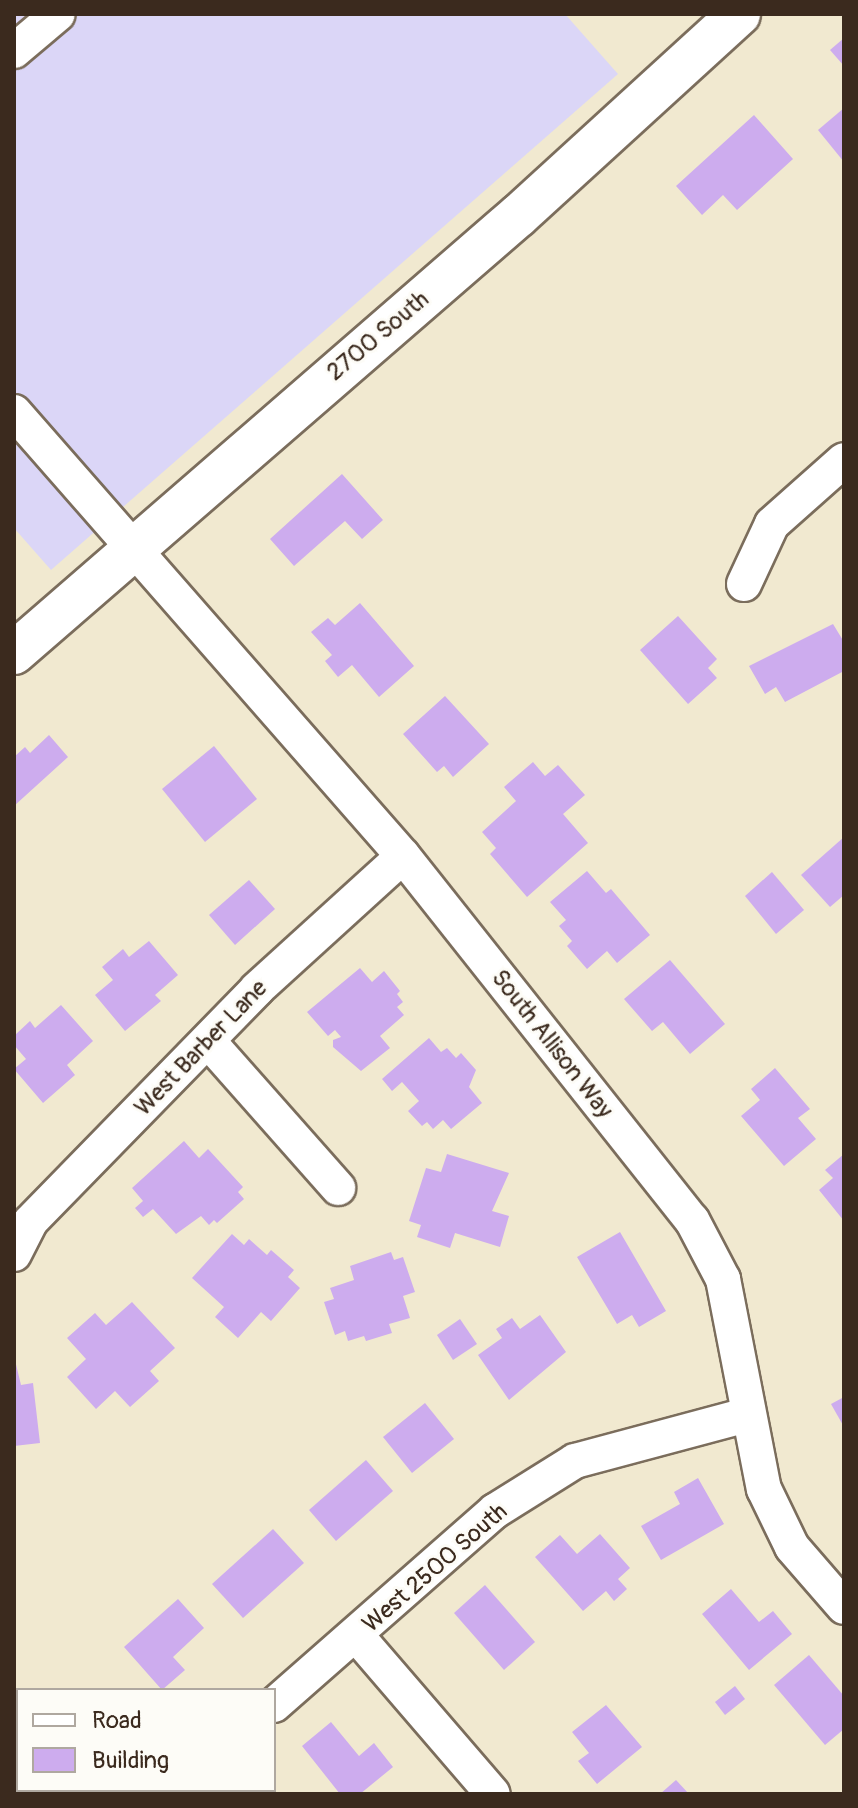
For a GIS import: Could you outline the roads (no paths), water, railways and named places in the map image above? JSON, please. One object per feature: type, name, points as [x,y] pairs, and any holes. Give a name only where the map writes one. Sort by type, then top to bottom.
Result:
[{"type":"main road","name":"2700 South","points":[[14,653],[519,215],[739,14]]},
{"type":"street","points":[[14,51],[58,14]]},
{"type":"street","name":"South Allison Way","points":[[14,412],[403,856],[692,1220],[723,1279],[737,1332],[747,1415],[764,1489],[792,1547],[844,1607]]},
{"type":"street","points":[[744,584],[772,524],[844,460]]},
{"type":"street","name":"West Barber Lane","points":[[14,1254],[30,1222],[209,1042],[303,942],[403,856]]},
{"type":"street","points":[[209,1042],[338,1188]]},
{"type":"street","name":"West 2500 South","points":[[276,1703],[357,1636],[495,1511],[575,1461],[747,1415]]},
{"type":"street","points":[[357,1636],[493,1794]]}]
